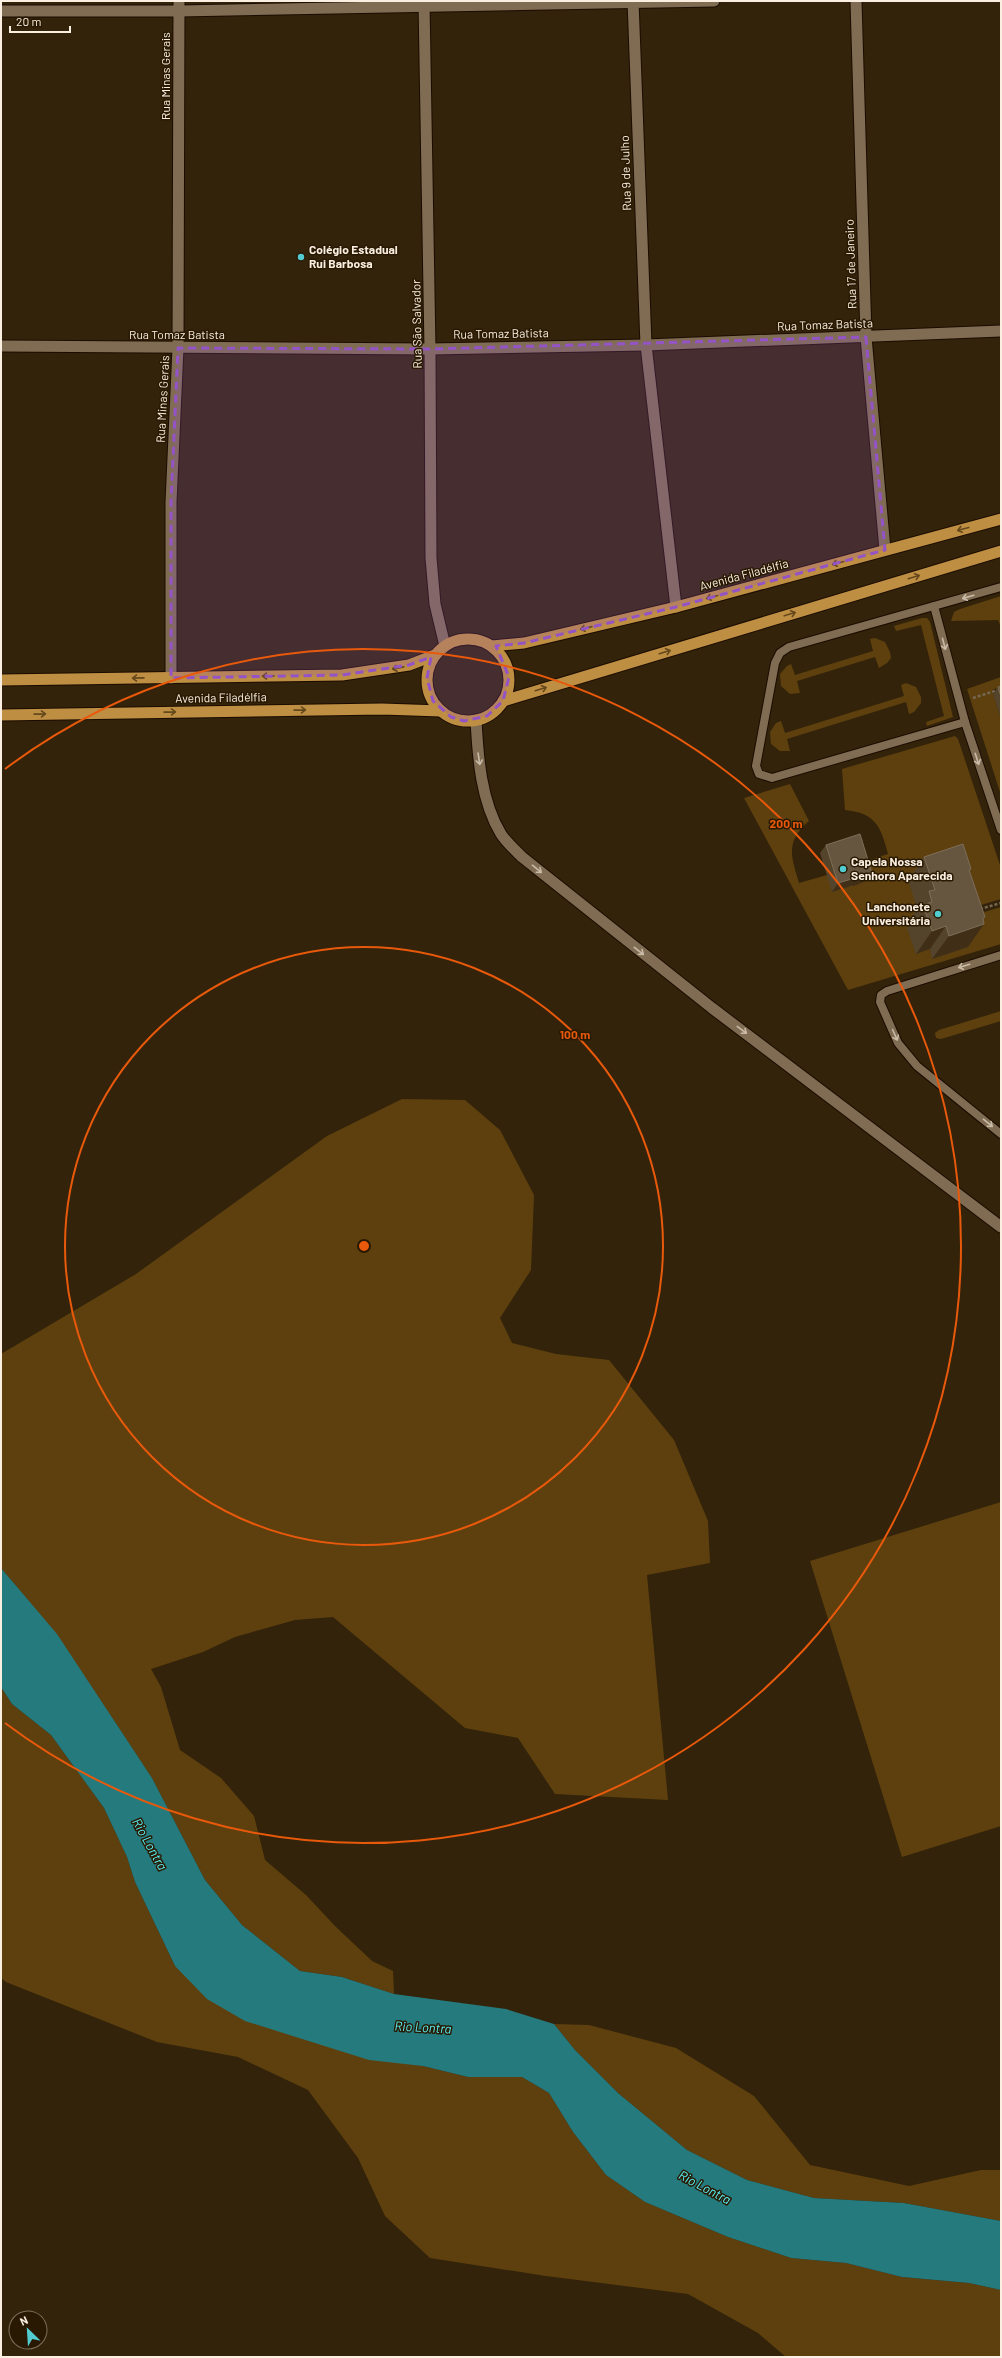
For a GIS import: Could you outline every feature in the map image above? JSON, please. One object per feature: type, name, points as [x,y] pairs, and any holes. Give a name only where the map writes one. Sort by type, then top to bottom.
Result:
[{"type":"main road","name":"Avenida Filadélfia","points":[[492,646],[524,643],[676,607],[1001,519]]},
{"type":"main road","points":[[503,701],[1001,551]]},
{"type":"main road","points":[[469,639],[481,641],[492,646],[501,655],[507,666],[508,689],[503,701],[492,713],[476,720],[457,719],[441,710],[433,701],[427,684],[429,666],[435,655],[445,646],[456,640],[469,639]]},
{"type":"main road","name":"Avenida Filadélfia","points":[[1,680],[342,675],[409,666],[435,655]]},
{"type":"main road","name":"Avenida Filadélfia","points":[[1,715],[382,709],[441,710]]},
{"type":"street","points":[[1,11],[179,6],[424,5],[714,1]]},
{"type":"street","name":"Rua 17 de Janeiro","points":[[856,1],[866,337],[885,550]]},
{"type":"street","name":"Rua 9 de Julho","points":[[633,2],[646,345],[676,607]]},
{"type":"street","name":"Rua São Salvador","points":[[424,5],[430,349],[431,558],[435,604],[445,646]]},
{"type":"street","name":"Rua Minas Gerais","points":[[172,678],[171,502],[178,348],[179,6]]},
{"type":"street","name":"Rua Tomaz Batista","points":[[1,346],[430,349],[646,345],[1001,331]]},
{"type":"street","points":[[476,720],[478,755],[490,811],[501,835],[522,857],[712,1008],[1001,1227]]},
{"type":"lane","points":[[965,722],[772,778],[759,774],[756,766],[775,662],[780,653],[789,647],[1001,587]]},
{"type":"lane","points":[[934,606],[965,722],[1001,830]]},
{"type":"lane","points":[[1001,955],[887,991],[882,996],[880,1002],[898,1043],[917,1066],[1001,1134]]},
{"type":"path","points":[[960,702],[1001,689]]},
{"type":"path","points":[[974,911],[1001,903]]},
{"type":"highlighted area","points":[[866,337],[885,550],[676,607],[524,643],[496,646],[509,677],[503,701],[487,716],[464,721],[451,717],[433,701],[427,678],[431,657],[409,665],[342,675],[171,678],[171,502],[178,348],[430,349]]},
{"type":"shaded area","points":[[1001,596],[1001,627],[998,620],[951,621],[954,612],[960,609]]},
{"type":"shaded area","points":[[927,618],[930,622],[953,717],[927,726],[926,722],[944,716],[921,625],[896,631],[894,626]]},
{"type":"shaded area","points":[[875,638],[885,642],[891,658],[887,663],[879,668],[875,657],[797,681],[800,693],[790,694],[781,686],[780,674],[787,666],[791,664],[795,675],[873,651],[870,639]]},
{"type":"shaded area","points":[[1001,677],[1001,687],[992,690],[1001,719],[1001,795],[967,689]]},
{"type":"shaded area","points":[[906,683],[916,687],[921,697],[921,703],[914,712],[909,714],[906,702],[787,739],[790,751],[780,751],[771,744],[770,732],[776,723],[781,721],[785,733],[904,696],[901,685]]},
{"type":"shaded area","points":[[955,736],[958,739],[1001,868],[1001,899],[961,911],[919,913],[933,959],[961,919],[1001,907],[1001,944],[848,990],[744,798],[790,784],[809,821],[801,829],[793,843],[792,857],[799,883],[827,875],[851,882],[853,886],[866,881],[860,863],[888,854],[883,836],[876,823],[864,814],[845,810],[842,769]]},
{"type":"shaded area","points":[[1001,1011],[1001,1021],[941,1039],[936,1038],[935,1033],[939,1030]]},
{"type":"shaded area","points":[[402,1099],[465,1100],[500,1130],[534,1195],[531,1270],[500,1318],[512,1343],[556,1354],[609,1360],[674,1440],[708,1521],[710,1563],[647,1575],[668,1800],[555,1794],[518,1738],[465,1728],[333,1617],[295,1620],[235,1637],[203,1652],[151,1669],[161,1687],[180,1750],[221,1778],[254,1816],[265,1860],[306,1895],[335,1926],[372,1961],[393,1971],[394,1994],[342,1977],[300,1971],[242,1925],[205,1880],[152,1778],[57,1635],[1,1568],[1,1354],[136,1274],[327,1136]]},
{"type":"shaded area","points":[[1001,1502],[1001,1826],[902,1857],[810,1561]]},
{"type":"shaded area","points":[[1,1687],[12,1704],[51,1735],[104,1808],[127,1857],[135,1882],[175,1966],[423,2066],[468,2077],[522,2077],[549,2093],[573,2132],[606,2175],[645,2202],[728,2237],[791,2258],[846,2263],[902,2277],[969,2283],[1001,2290],[1001,2357],[786,2357],[758,2333],[688,2294],[546,2276],[430,2258],[385,2216],[358,2158],[308,2090],[238,2057],[157,2042],[6,1982],[1,1978]]},
{"type":"shaded area","points":[[554,2024],[589,2025],[676,2048],[754,2096],[810,2165],[909,2186],[981,2170],[1001,2170],[1001,2221],[904,2203],[814,2198],[747,2180],[687,2150],[618,2093],[575,2050]]},
{"type":"water","name":"Rio Lontra","points":[[1,1568],[57,1634],[152,1778],[205,1880],[242,1925],[300,1971],[342,1977],[394,1994],[506,2009],[554,2024],[575,2050],[618,2093],[687,2150],[747,2180],[814,2198],[904,2203],[1001,2221],[1001,2290],[969,2283],[902,2277],[846,2263],[791,2258],[728,2237],[645,2202],[606,2175],[573,2132],[549,2093],[522,2077],[468,2077],[423,2066],[369,2060],[245,2021],[207,1999],[175,1966],[135,1882],[127,1857],[104,1808],[51,1735],[12,1704],[1,1687]]},
{"type":"building","points":[[1001,686],[1001,697],[998,687]]},
{"type":"building","name":"Capela Nossa Senhora Aparecida","points":[[860,834],[872,873],[838,883],[826,845]]},
{"type":"building","points":[[963,844],[971,869],[969,870],[985,917],[983,918],[984,924],[949,936],[946,926],[932,931],[923,905],[932,902],[929,891],[935,890],[924,857]]},
{"type":"place","name":"Colégio Estadual Rui Barbosa","points":[[301,257]]},
{"type":"place","name":"Capela Nossa Senhora Aparecida","points":[[843,869]]},
{"type":"place","name":"Lanchonete Universitária","points":[[938,914]]}]
